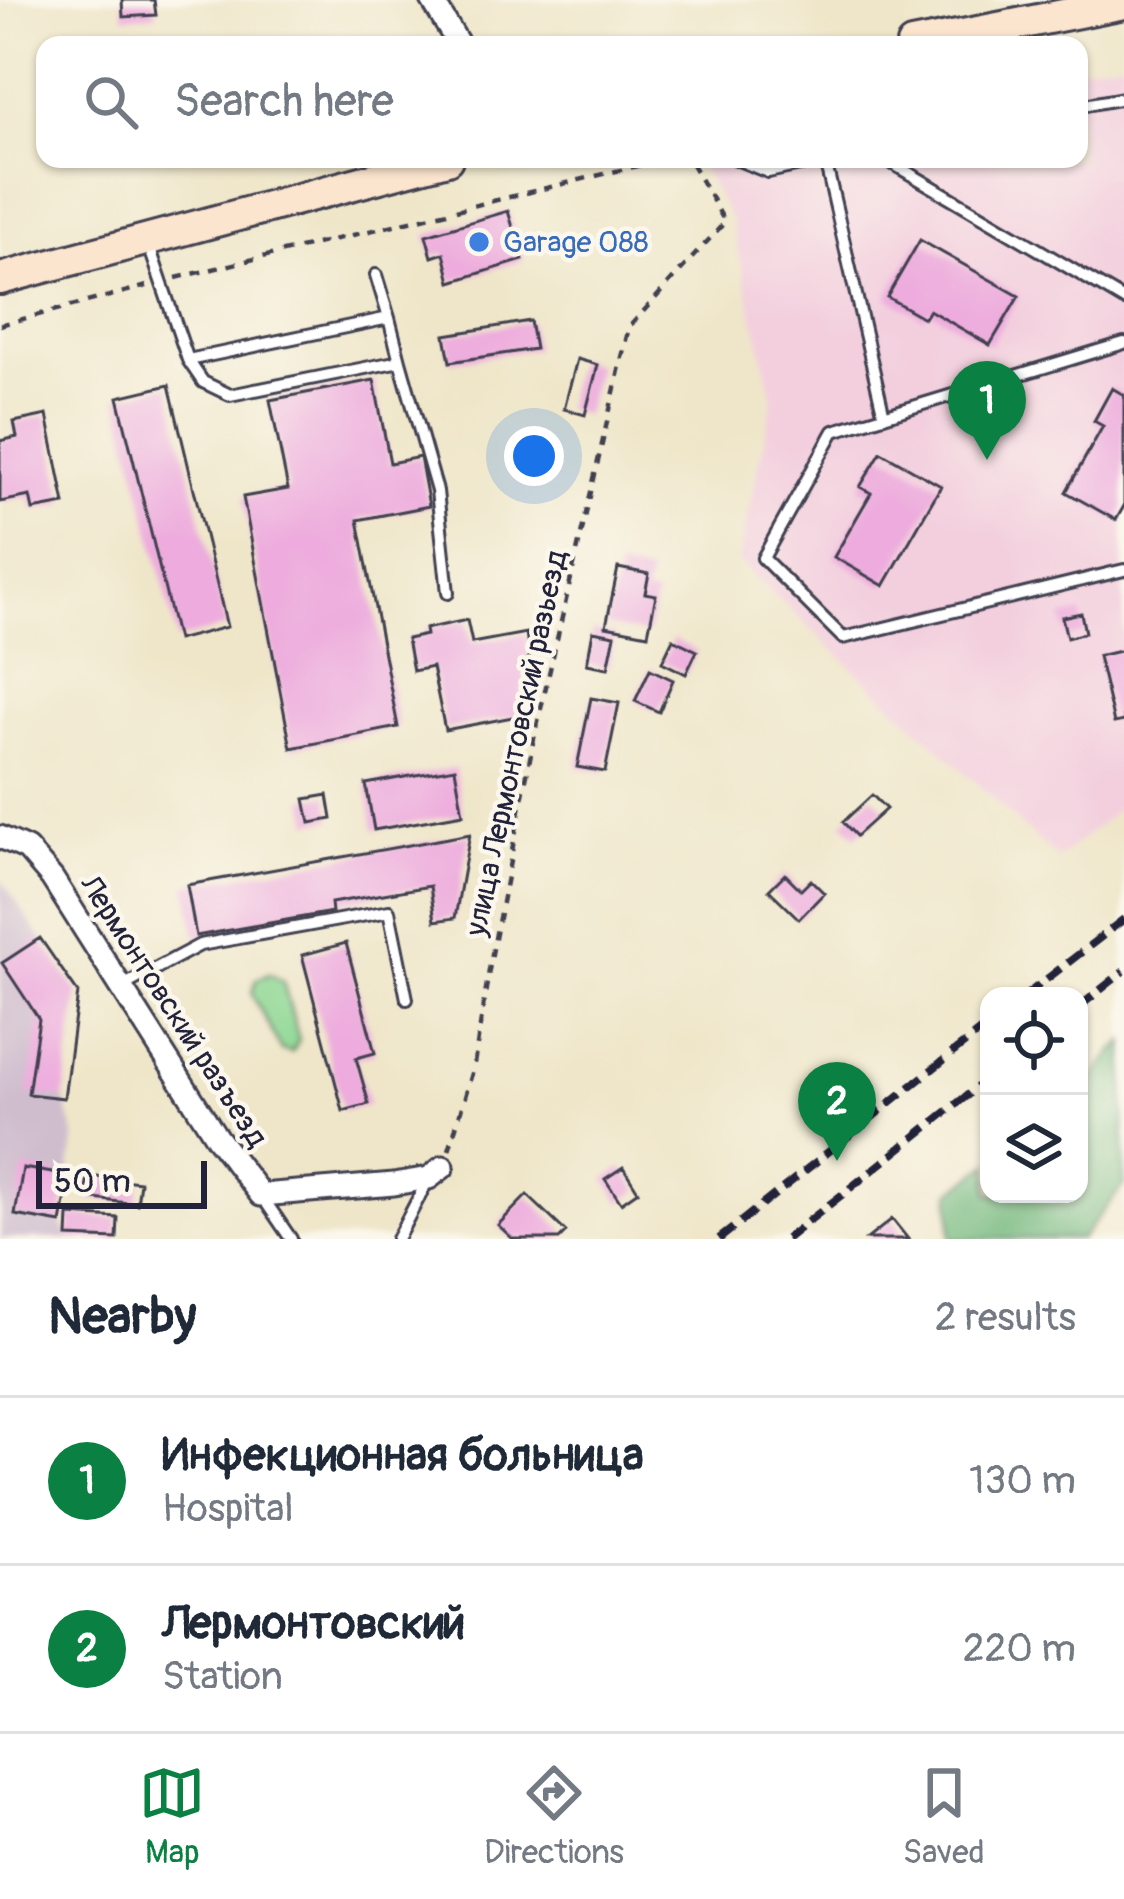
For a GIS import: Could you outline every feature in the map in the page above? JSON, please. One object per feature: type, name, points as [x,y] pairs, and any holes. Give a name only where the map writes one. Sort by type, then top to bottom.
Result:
[{"type":"main road","points":[[957,36],[1124,3]]},
{"type":"main road","points":[[0,279],[414,168]]},
{"type":"street","points":[[432,0],[454,36]]},
{"type":"street","name":"Лермонтовский разъезд","points":[[0,837],[27,849],[52,878],[217,1138],[261,1196],[394,1184],[436,1172]]},
{"type":"lane","points":[[1088,104],[1124,98]]},
{"type":"lane","points":[[758,168],[768,172],[788,168]]},
{"type":"lane","points":[[829,168],[884,416]]},
{"type":"lane","points":[[900,168],[1124,300]]},
{"type":"lane","points":[[146,240],[188,360],[203,382],[230,395],[400,361]]},
{"type":"lane","points":[[376,275],[437,491],[448,593]]},
{"type":"lane","points":[[188,360],[388,318]]},
{"type":"lane","points":[[1124,343],[834,431],[763,558],[843,638],[1124,570]]},
{"type":"lane","points":[[122,987],[200,945],[389,911],[407,999]]},
{"type":"lane","points":[[397,1239],[436,1172]]},
{"type":"lane","points":[[261,1196],[291,1239]]},
{"type":"path","points":[[0,325],[629,168]]},
{"type":"path","name":"улица Лермонтовский разьезд","points":[[436,1172],[473,1070],[533,743],[629,327],[725,222],[694,168]]},
{"type":"shaded area","points":[[1124,60],[1124,804],[1058,859],[738,561],[773,399],[731,220],[702,168],[1088,168],[1088,65]]},
{"type":"shaded area","points":[[0,878],[78,993],[64,1098],[75,1136],[61,1223],[68,1237],[105,1239],[0,1239]]},
{"type":"green space","points":[[270,974],[283,982],[299,1040],[292,1052],[281,1050],[252,994],[257,979]]},
{"type":"green space","points":[[1124,1042],[1124,1185],[1081,1239],[951,1239],[951,1192],[980,1171],[980,1203],[1088,1203],[1088,1085]]},
{"type":"building","points":[[122,0],[154,0],[156,15],[123,17]]},
{"type":"building","points":[[508,211],[523,260],[451,282],[444,253],[432,257],[426,235]]},
{"type":"building","points":[[920,240],[1019,296],[990,345],[929,310],[924,318],[887,297]]},
{"type":"building","points":[[530,321],[535,349],[450,362],[445,335]]},
{"type":"building","points":[[577,359],[598,365],[585,415],[564,409]]},
{"type":"building","points":[[374,380],[390,463],[420,457],[429,506],[358,520],[398,727],[291,748],[243,497],[288,489],[270,400]]},
{"type":"building","points":[[169,385],[227,627],[177,640],[118,397]]},
{"type":"building","points":[[1112,388],[1124,395],[1124,506],[1116,520],[1066,492],[1103,426],[1094,421]]},
{"type":"building","points":[[47,415],[65,504],[33,510],[30,496],[0,502],[0,441],[17,437],[14,422]]},
{"type":"building","points":[[881,452],[941,486],[884,586],[834,557],[871,493],[860,487]]},
{"type":"building","points":[[618,568],[649,574],[645,593],[656,595],[648,634],[606,626]]},
{"type":"building","points":[[1081,613],[1085,633],[1067,638],[1062,617]]},
{"type":"building","points":[[467,620],[472,643],[526,633],[529,654],[518,716],[445,730],[432,667],[413,671],[407,639],[426,635],[425,629]]},
{"type":"building","points":[[593,631],[615,635],[608,668],[587,664]]},
{"type":"building","points":[[673,639],[697,651],[686,674],[662,662]]},
{"type":"building","points":[[1124,650],[1124,721],[1114,723],[1098,656]]},
{"type":"building","points":[[650,669],[673,680],[659,712],[635,701]]},
{"type":"building","points":[[591,698],[619,703],[605,772],[577,767]]},
{"type":"building","points":[[455,768],[463,814],[374,830],[366,784]]},
{"type":"building","points":[[328,795],[332,819],[310,823],[305,799]]},
{"type":"building","points":[[872,795],[886,809],[856,836],[843,822]]},
{"type":"building","points":[[470,834],[455,918],[435,921],[430,886],[331,903],[332,912],[196,936],[187,885]]},
{"type":"building","points":[[785,874],[801,890],[811,880],[824,893],[799,919],[769,890]]},
{"type":"building","points":[[40,938],[78,993],[64,1098],[28,1094],[39,1019],[2,963]]},
{"type":"building","points":[[346,943],[375,1053],[356,1058],[369,1104],[343,1111],[302,955]]},
{"type":"building","points":[[623,1167],[638,1191],[621,1203],[605,1179]]},
{"type":"building","points":[[23,1168],[70,1176],[61,1223],[15,1215]]},
{"type":"building","points":[[88,1176],[140,1182],[137,1204],[85,1198]]},
{"type":"building","points":[[527,1195],[566,1232],[559,1239],[513,1239],[498,1225]]},
{"type":"building","points":[[69,1215],[118,1218],[117,1239],[68,1237]]},
{"type":"building","points":[[892,1219],[908,1239],[867,1239]]},
{"type":"railway","points":[[1037,987],[1124,919]]},
{"type":"railway","points":[[1088,1000],[1124,971]]},
{"type":"railway","points":[[719,1239],[980,1031]]},
{"type":"railway","points":[[786,1239],[980,1085]]},
{"type":"place","name":"Garage 088","points":[[479,242]]},
{"type":"place","name":"Инфекционная больница","points":[[987,460]]},
{"type":"place","name":"Лермонтовский","points":[[837,1161]]}]
